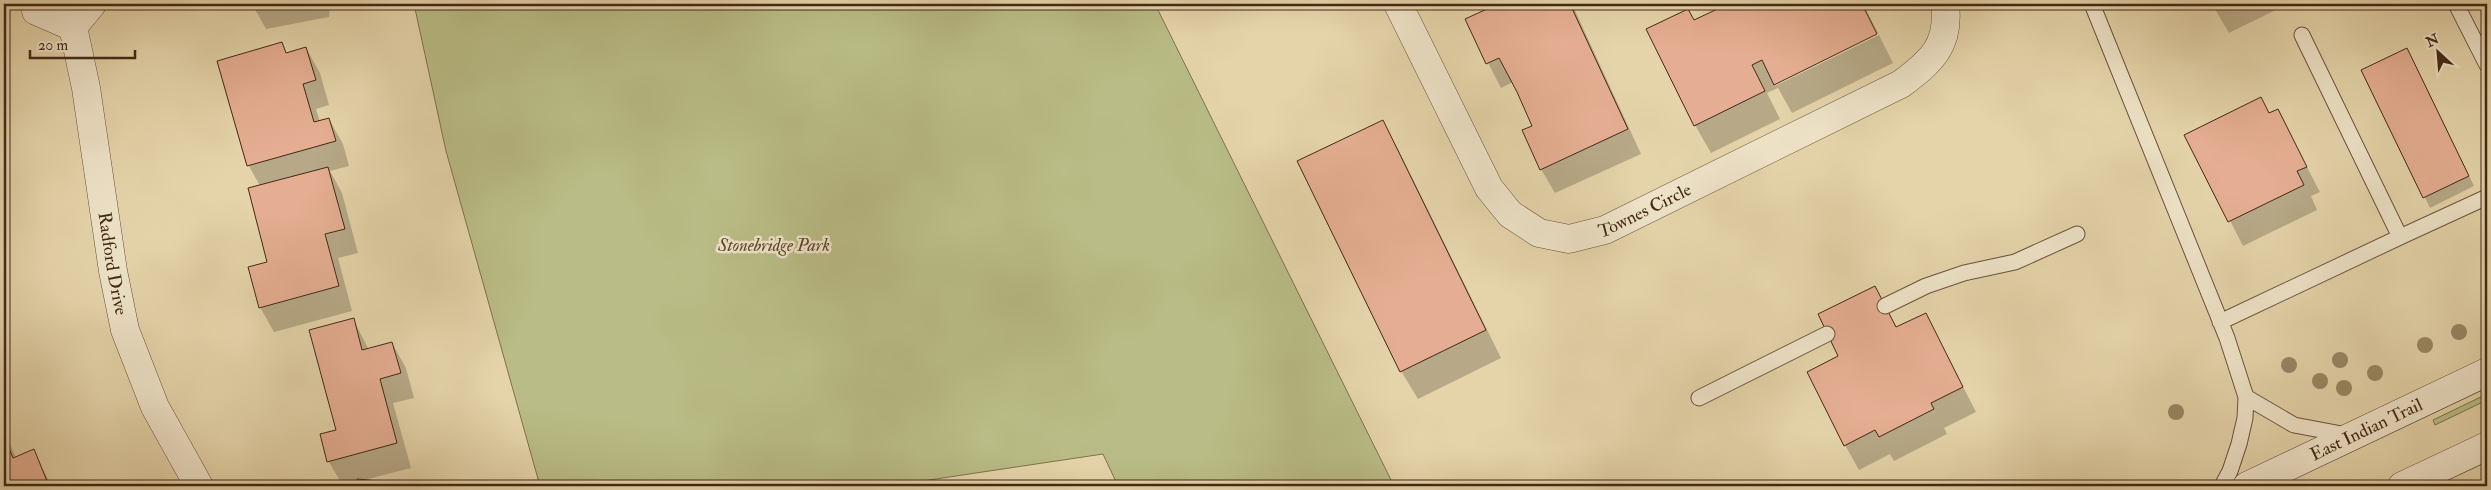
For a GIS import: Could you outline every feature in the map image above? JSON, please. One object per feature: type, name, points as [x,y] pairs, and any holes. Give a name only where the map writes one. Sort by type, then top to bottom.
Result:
[{"type":"street","points":[[35,4],[36,11],[73,27],[92,4]]},
{"type":"street","name":"Townes Circle","points":[[1398,4],[1489,188],[1510,214],[1524,223],[1540,233],[1569,239],[1605,230],[1901,84],[1926,66],[1942,43],[1945,4]]},
{"type":"street","name":"Radford Drive","points":[[73,27],[86,88],[113,271],[125,330],[155,407],[199,486]]},
{"type":"street","name":"East Indian Trail","points":[[2247,486],[2487,372]]},
{"type":"street","points":[[2402,486],[2487,446]]},
{"type":"lane","points":[[2092,4],[2220,322],[2246,397],[2245,418],[2239,444],[2222,486]]},
{"type":"lane","points":[[2456,4],[2487,65]]},
{"type":"lane","points":[[2302,35],[2400,237]]},
{"type":"lane","points":[[2220,322],[2487,197]]},
{"type":"lane","points":[[1886,306],[1926,286],[1964,273],[2015,262],[2077,234]]},
{"type":"lane","points":[[1699,398],[1827,334]]},
{"type":"lane","points":[[2246,397],[2294,424],[2353,436]]},
{"type":"green space","name":"Stonebridge Park","points":[[414,4],[1155,4],[1394,486],[1118,486],[1103,454],[889,486],[540,486],[446,151]]},
{"type":"green space","points":[[2487,394],[2487,400],[2435,425],[2433,420]]},
{"type":"building","points":[[1498,4],[1570,4],[1628,129],[1540,170],[1522,130],[1532,126],[1517,92],[1499,58],[1486,64],[1465,19]]},
{"type":"building","points":[[1728,4],[1862,4],[1877,34],[1774,85],[1762,60],[1752,65],[1765,91],[1694,126],[1646,29],[1688,9],[1694,20]]},
{"type":"building","points":[[282,42],[286,53],[306,47],[316,80],[303,84],[314,122],[329,118],[336,141],[247,166],[217,61]]},
{"type":"building","points":[[2407,48],[2469,176],[2423,198],[2361,70]]},
{"type":"building","points":[[2261,97],[2269,113],[2278,109],[2307,167],[2297,171],[2304,185],[2228,222],[2184,135]]},
{"type":"building","points":[[1383,120],[1486,330],[1400,372],[1297,161]]},
{"type":"building","points":[[328,167],[345,229],[325,234],[339,286],[259,308],[248,267],[267,262],[248,188]]},
{"type":"building","points":[[1875,286],[1896,327],[1926,313],[1963,387],[1931,403],[1934,409],[1879,437],[1875,430],[1844,446],[1807,372],[1838,356],[1818,314]]},
{"type":"building","points":[[354,318],[362,350],[392,342],[401,373],[380,379],[397,443],[327,462],[320,434],[336,430],[309,330]]},
{"type":"building","points":[[4,436],[13,458],[34,449],[49,486],[4,486]]},
{"type":"building","points":[[357,479],[413,484],[414,486],[356,486]]}]
